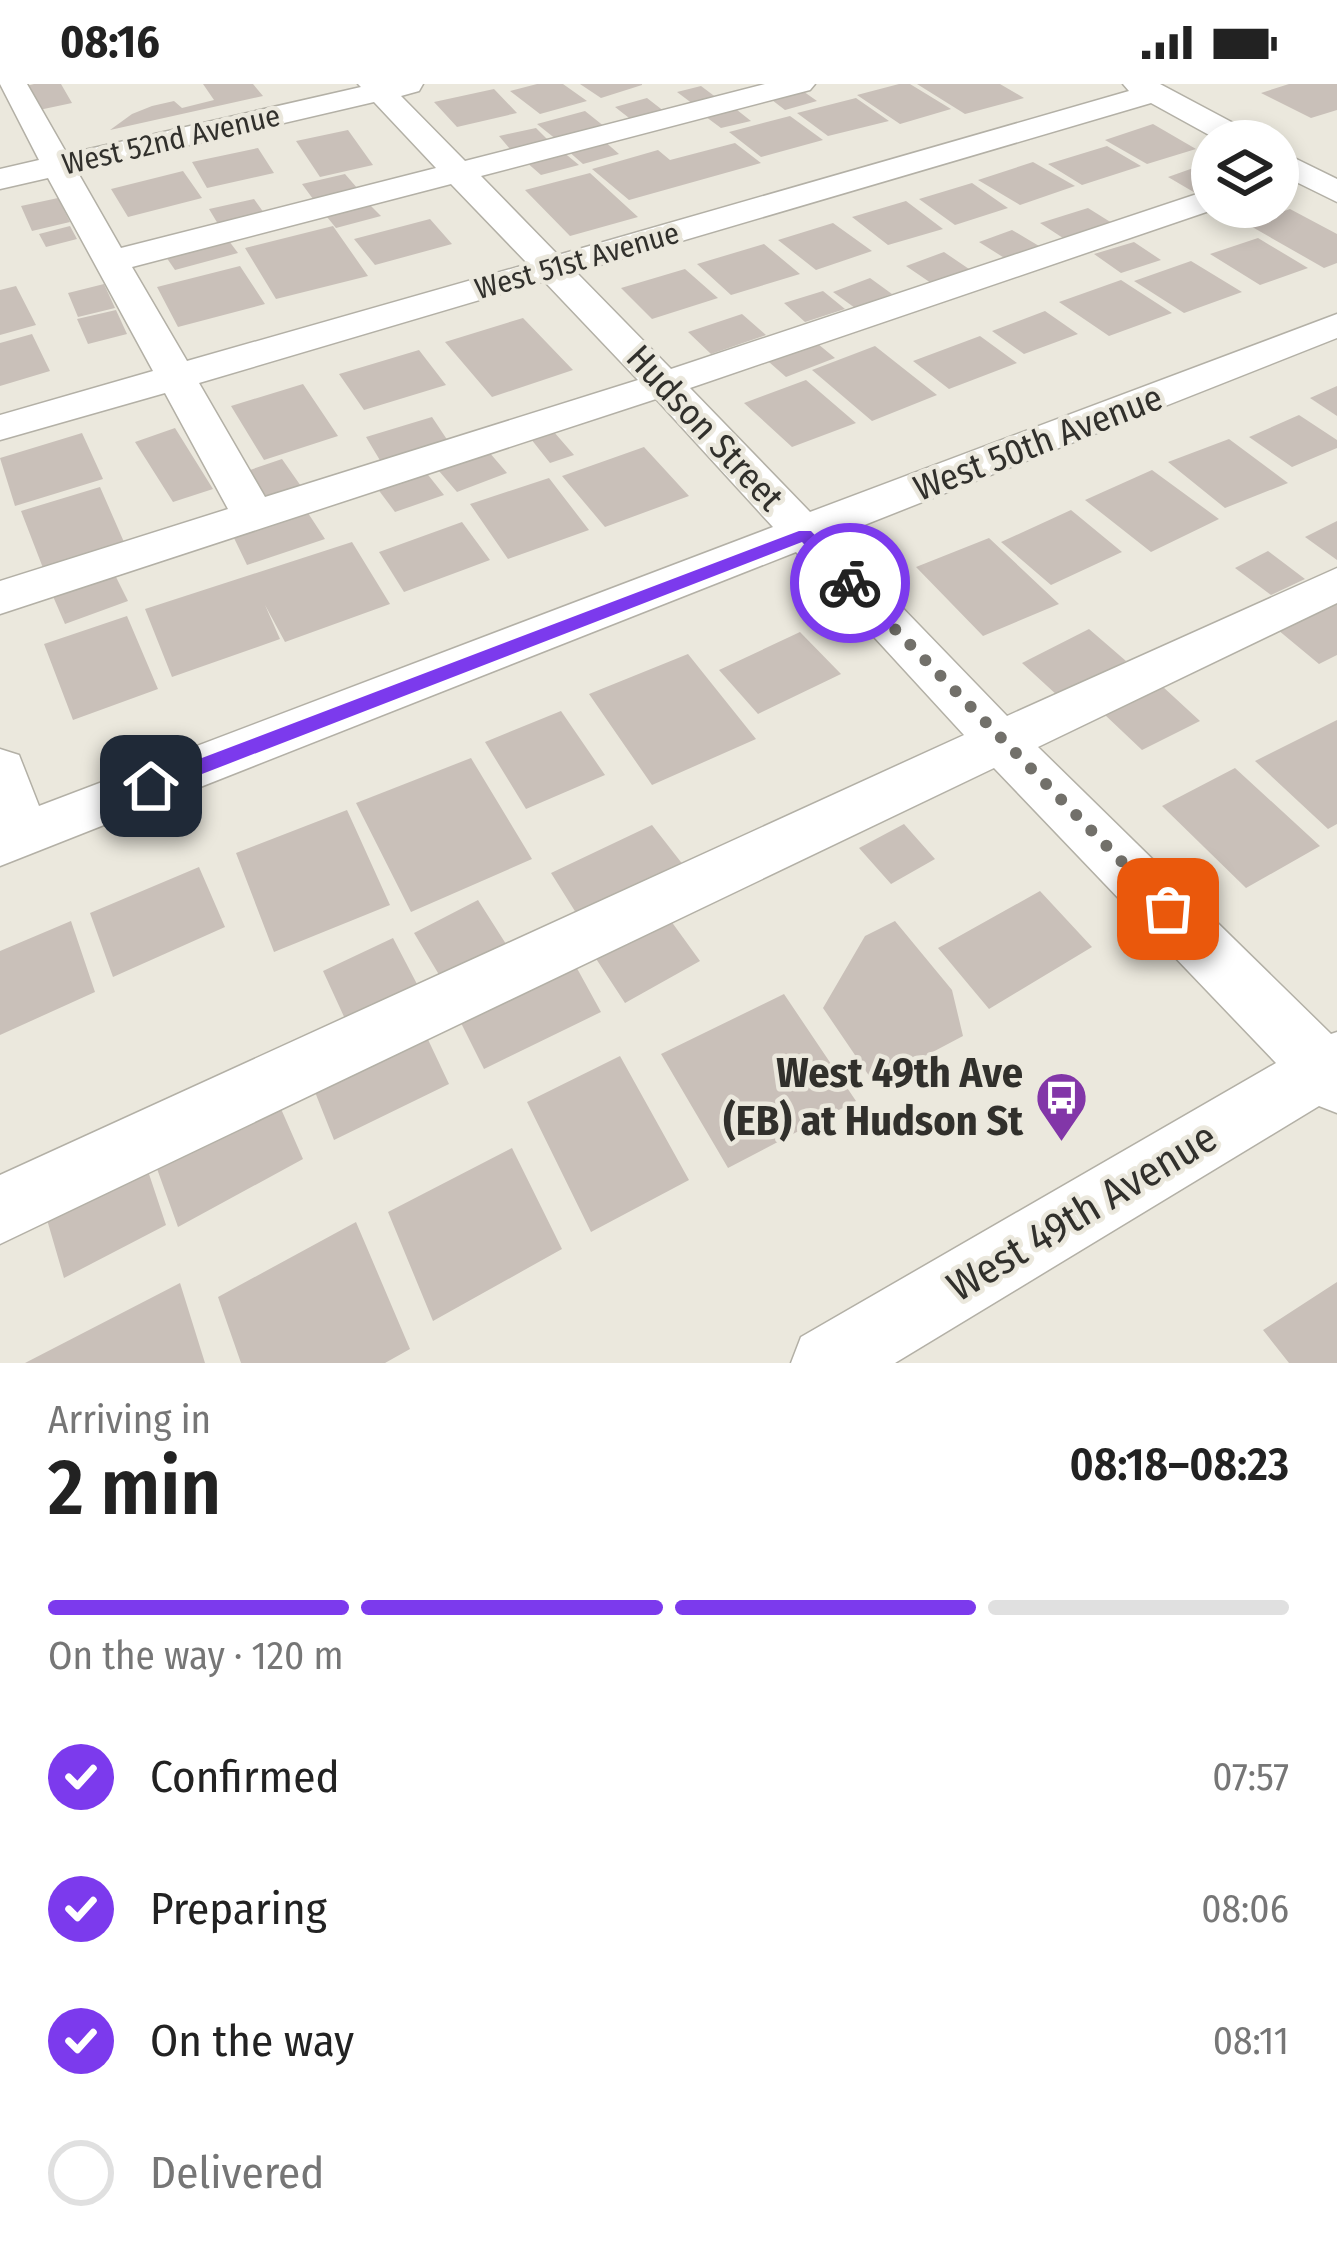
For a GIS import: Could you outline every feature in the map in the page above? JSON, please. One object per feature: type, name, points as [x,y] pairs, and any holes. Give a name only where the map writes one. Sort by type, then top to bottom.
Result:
[{"type":"street","points":[[12,84],[254,516]]},
{"type":"street","points":[[112,261],[800,84]]},
{"type":"street","name":"West 52nd Avenue","points":[[0,179],[388,86]]},
{"type":"street","name":"Hudson Street","points":[[388,86],[459,172],[1003,744],[1333,1070]]},
{"type":"street","points":[[1146,88],[1205,120]]},
{"type":"street","name":"West 51st Avenue","points":[[0,428],[552,268],[1146,88]]},
{"type":"street","points":[[1299,176],[1337,192]]},
{"type":"street","points":[[0,598],[664,384],[1191,206]]},
{"type":"street","name":"West 50th Avenue","points":[[10,840],[1337,325]]},
{"type":"street","points":[[0,1210],[1337,584]]},
{"type":"street","points":[[0,769],[10,840]]},
{"type":"street","name":"West 49th Avenue","points":[[827,1363],[1333,1070]]},
{"type":"building","points":[[61,84],[72,103],[39,110],[26,86]]},
{"type":"building","points":[[203,84],[253,84],[263,96],[110,130],[152,106],[174,101],[182,108],[214,100]]},
{"type":"building","points":[[563,84],[587,101],[540,114],[510,91]]},
{"type":"building","points":[[580,84],[642,84],[642,85],[601,98]]},
{"type":"building","points":[[910,84],[951,109],[900,124],[857,95]]},
{"type":"building","points":[[917,84],[1000,84],[1024,98],[965,114]]},
{"type":"building","points":[[1289,84],[1337,84],[1337,110],[1311,118],[1261,93]]},
{"type":"building","points":[[701,86],[717,98],[693,104],[677,92]]},
{"type":"building","points":[[494,89],[517,113],[457,127],[434,102]]},
{"type":"building","points":[[800,89],[817,101],[785,110],[768,97]]},
{"type":"building","points":[[647,98],[665,112],[633,121],[615,107]]},
{"type":"building","points":[[856,98],[889,121],[828,136],[797,113]]},
{"type":"building","points":[[732,106],[751,121],[721,128],[702,114]]},
{"type":"building","points":[[585,111],[605,127],[557,140],[537,124]]},
{"type":"building","points":[[790,116],[823,140],[761,157],[729,132]]},
{"type":"building","points":[[1153,124],[1191,146],[1191,151],[1147,164],[1105,140]]},
{"type":"building","points":[[536,128],[548,140],[510,149],[499,136]]},
{"type":"building","points":[[348,130],[373,165],[320,177],[296,141]]},
{"type":"building","points":[[603,140],[619,154],[583,164],[567,150]]},
{"type":"building","points":[[735,143],[761,163],[629,200],[592,169],[658,150],[670,160]]},
{"type":"building","points":[[1107,146],[1141,166],[1082,185],[1048,164]]},
{"type":"building","points":[[258,148],[274,173],[207,188],[192,162]]},
{"type":"building","points":[[562,151],[579,165],[541,175],[525,161]]},
{"type":"building","points":[[1033,162],[1075,186],[1020,205],[978,180]]},
{"type":"building","points":[[1191,169],[1191,190],[1168,177]]},
{"type":"building","points":[[183,171],[202,198],[128,217],[111,189]]},
{"type":"building","points":[[590,173],[638,217],[570,236],[525,190]]},
{"type":"building","points":[[345,174],[358,189],[313,199],[302,184]]},
{"type":"building","points":[[972,183],[1008,208],[955,225],[919,199]]},
{"type":"building","points":[[58,198],[70,222],[32,231],[21,206]]},
{"type":"building","points":[[254,199],[264,213],[218,224],[209,209]]},
{"type":"building","points":[[366,201],[381,216],[336,228],[323,212]]},
{"type":"building","points":[[906,201],[943,229],[888,245],[852,217]]},
{"type":"building","points":[[1088,208],[1112,223],[1063,238],[1040,223]]},
{"type":"building","points":[[1299,214],[1337,234],[1337,263],[1324,268],[1254,228],[1299,228]]},
{"type":"building","points":[[430,219],[452,244],[375,265],[354,239]]},
{"type":"building","points":[[833,223],[872,251],[816,270],[778,240]]},
{"type":"building","points":[[70,226],[77,239],[46,247],[39,234]]},
{"type":"building","points":[[333,226],[368,276],[276,299],[245,248]]},
{"type":"building","points":[[1012,230],[1039,246],[1006,259],[979,242]]},
{"type":"building","points":[[226,237],[238,253],[175,270],[164,254]]},
{"type":"building","points":[[1258,238],[1308,268],[1260,285],[1210,254]]},
{"type":"building","points":[[1134,242],[1161,260],[1121,273],[1094,254]]},
{"type":"building","points":[[764,244],[800,274],[731,295],[697,264]]},
{"type":"building","points":[[944,252],[969,269],[931,283],[906,266]]},
{"type":"building","points":[[1191,261],[1242,292],[1184,313],[1134,281]]},
{"type":"building","points":[[240,266],[265,304],[178,327],[157,287]]},
{"type":"building","points":[[685,269],[718,298],[652,319],[621,288]]},
{"type":"building","points":[[870,278],[892,294],[855,308],[833,292]]},
{"type":"building","points":[[1121,280],[1172,313],[1109,336],[1059,302]]},
{"type":"building","points":[[104,284],[115,308],[78,317],[68,293]]},
{"type":"building","points":[[16,286],[36,325],[0,335],[0,290]]},
{"type":"building","points":[[823,291],[845,309],[805,322],[784,303]]},
{"type":"building","points":[[116,310],[127,334],[88,344],[77,319]]},
{"type":"building","points":[[1045,311],[1078,334],[1024,354],[992,331]]},
{"type":"building","points":[[742,314],[766,335],[711,354],[688,332]]},
{"type":"building","points":[[523,318],[573,370],[492,397],[445,342]]},
{"type":"building","points":[[32,334],[50,371],[0,386],[0,343]]},
{"type":"building","points":[[980,336],[1017,363],[949,389],[913,361]]},
{"type":"building","points":[[818,344],[835,358],[786,377],[769,362]]},
{"type":"building","points":[[875,346],[937,395],[872,421],[812,370]]},
{"type":"building","points":[[419,350],[446,385],[364,410],[339,374]]},
{"type":"building","points":[[806,380],[856,423],[792,447],[744,403]]},
{"type":"building","points":[[303,384],[338,436],[264,460],[231,406]]},
{"type":"building","points":[[1337,386],[1337,416],[1310,398]]},
{"type":"building","points":[[1299,415],[1337,440],[1337,448],[1292,467],[1249,437]]},
{"type":"building","points":[[432,417],[448,441],[381,462],[366,437]]},
{"type":"building","points":[[175,428],[213,489],[173,502],[135,442]]},
{"type":"building","points":[[554,432],[574,455],[550,463],[531,439]]},
{"type":"building","points":[[82,433],[103,479],[15,506],[0,458]]},
{"type":"building","points":[[1229,439],[1288,483],[1225,508],[1168,462]]},
{"type":"building","points":[[644,447],[689,496],[605,527],[562,476]]},
{"type":"building","points":[[489,452],[507,473],[457,492],[439,471]]},
{"type":"building","points":[[282,459],[303,489],[267,502],[247,471]]},
{"type":"building","points":[[1152,470],[1219,519],[1151,552],[1085,500]]},
{"type":"building","points":[[425,471],[444,495],[395,512],[377,488]]},
{"type":"building","points":[[549,478],[589,530],[508,559],[470,504]]},
{"type":"building","points":[[100,487],[124,542],[43,568],[21,511]]},
{"type":"building","points":[[1071,510],[1122,552],[1051,585],[1001,542]]},
{"type":"building","points":[[308,513],[325,539],[247,565],[234,538]]},
{"type":"building","points":[[1337,521],[1337,560],[1305,537]]},
{"type":"building","points":[[462,522],[490,560],[404,592],[379,552]]},
{"type":"building","points":[[989,538],[1059,604],[983,636],[916,567]]},
{"type":"building","points":[[352,542],[390,604],[285,642],[265,605],[280,639],[172,677],[145,609]]},
{"type":"building","points":[[1268,551],[1305,579],[1271,595],[1235,568]]},
{"type":"building","points":[[114,573],[128,601],[65,624],[52,594]]},
{"type":"building","points":[[1337,602],[1337,655],[1319,664],[1278,630]]},
{"type":"building","points":[[127,616],[158,689],[73,720],[44,644]]},
{"type":"building","points":[[1089,629],[1126,661],[1058,696],[1022,663]]},
{"type":"building","points":[[800,632],[841,674],[758,714],[719,670]]},
{"type":"building","points":[[688,654],[756,739],[652,785],[589,694]]},
{"type":"building","points":[[1162,686],[1200,721],[1142,750],[1104,714]]},
{"type":"building","points":[[561,711],[605,775],[526,809],[485,742]]},
{"type":"building","points":[[1337,720],[1337,824],[1328,829],[1255,761]]},
{"type":"building","points":[[471,758],[532,859],[411,912],[356,803]]},
{"type":"building","points":[[1235,768],[1320,846],[1246,888],[1162,806]]},
{"type":"building","points":[[347,810],[390,905],[274,952],[236,853]]},
{"type":"building","points":[[904,824],[935,859],[891,884],[859,848]]},
{"type":"building","points":[[652,825],[684,866],[578,916],[551,873]]},
{"type":"building","points":[[199,867],[225,927],[113,977],[90,913]]},
{"type":"building","points":[[1040,891],[1092,947],[989,1009],[938,948]]},
{"type":"building","points":[[478,900],[506,944],[441,978],[414,933]]},
{"type":"building","points":[[663,910],[700,961],[625,1003],[589,948]]},
{"type":"building","points":[[71,921],[95,992],[0,1035],[0,951]]},
{"type":"building","points":[[895,921],[952,990],[963,1036],[874,1083],[823,1008],[865,936]]},
{"type":"building","points":[[393,938],[418,986],[346,1021],[323,971]]},
{"type":"building","points":[[573,961],[601,1012],[484,1069],[457,1015]]},
{"type":"building","points":[[784,994],[856,1101],[728,1168],[661,1054]]},
{"type":"building","points":[[423,1029],[449,1084],[334,1140],[311,1082]]},
{"type":"building","points":[[620,1056],[689,1180],[591,1232],[527,1102]]},
{"type":"building","points":[[278,1102],[303,1159],[178,1227],[156,1166]]},
{"type":"building","points":[[512,1148],[562,1249],[433,1321],[388,1212]]},
{"type":"building","points":[[143,1156],[166,1225],[64,1278],[43,1206]]},
{"type":"building","points":[[356,1222],[410,1349],[385,1363],[241,1363],[218,1297]]},
{"type":"building","points":[[1337,1282],[1337,1363],[1289,1363],[1263,1330]]},
{"type":"building","points":[[180,1283],[205,1363],[25,1363]]},
{"type":"way so far","points":[[850,583],[1168,909]]},
{"type":"place","name":"West 49th Ave (EB) at Hudson St","points":[[1062,1143]]},
{"type":"route","points":[[151,786],[805,535],[850,583]]}]
